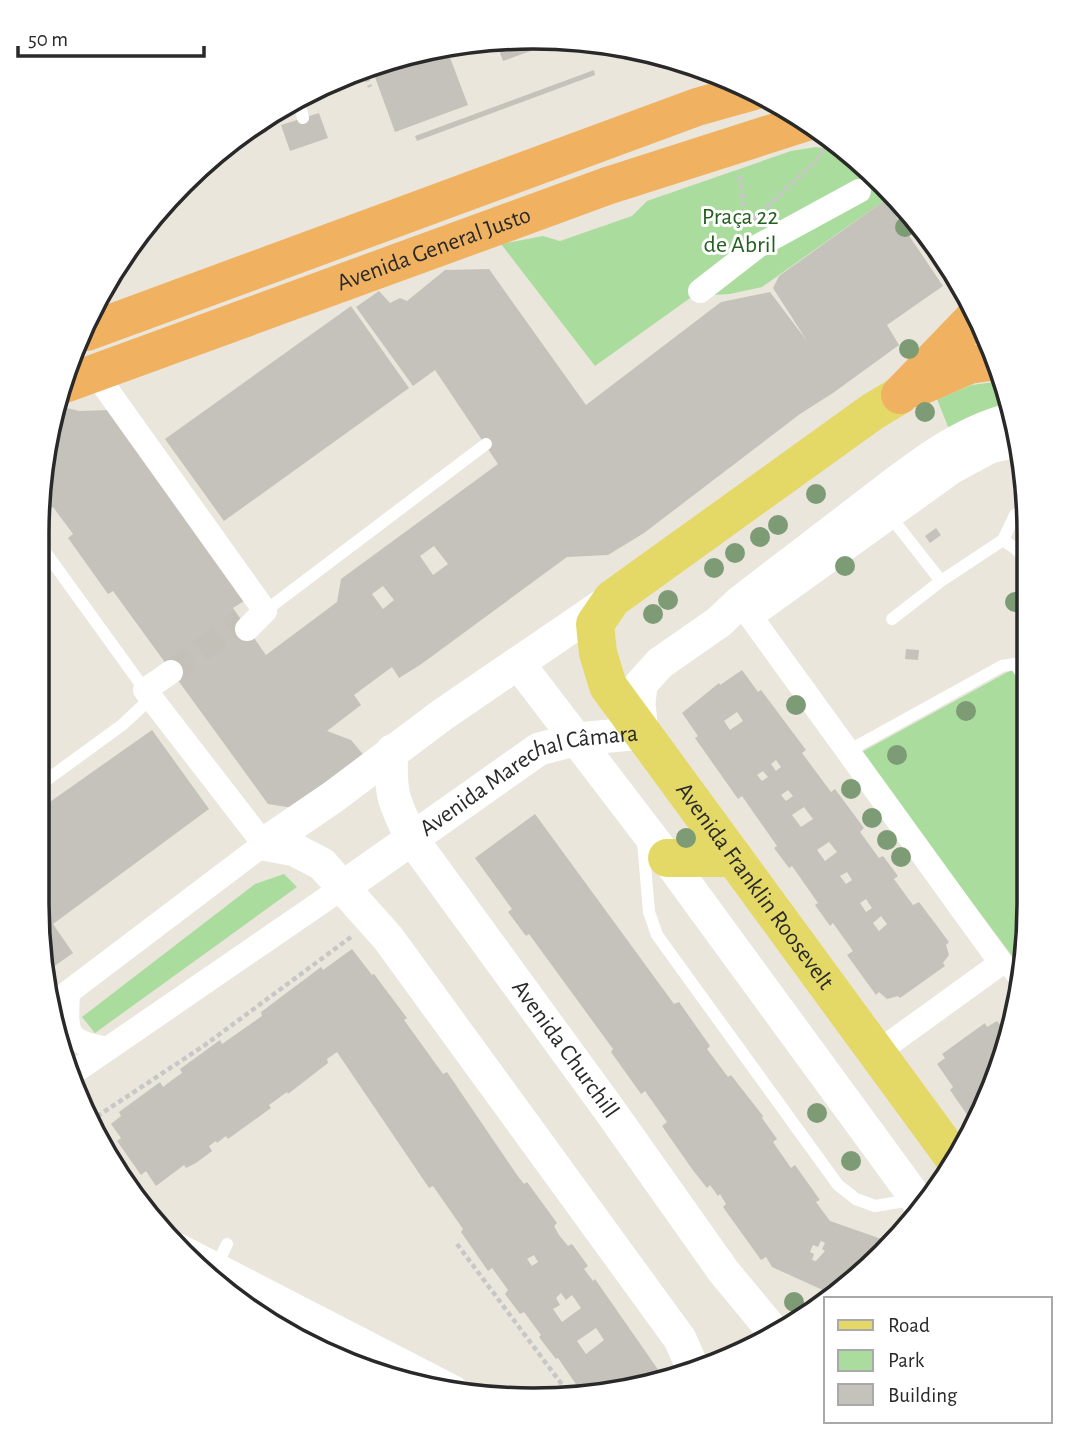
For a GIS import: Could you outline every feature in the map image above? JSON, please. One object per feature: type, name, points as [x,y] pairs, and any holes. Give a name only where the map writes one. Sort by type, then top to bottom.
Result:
[{"type":"highway","points":[[697,107],[728,90]]},
{"type":"highway","name":"Avenida General Justo","points":[[94,329],[697,107],[739,95]]},
{"type":"highway","name":"Avenida General Justo","points":[[79,379],[607,186],[794,126]]},
{"type":"highway","points":[[900,395],[969,323]]},
{"type":"highway","points":[[900,395],[969,365],[986,363]]},
{"type":"main road","points":[[611,599],[872,412],[900,395]]},
{"type":"main road","name":"Avenida Franklin Roosevelt","points":[[611,599],[595,624],[597,653],[608,686],[949,1151]]},
{"type":"main road","points":[[667,858],[734,858]]},
{"type":"street","points":[[700,291],[758,246],[859,191]]},
{"type":"street","points":[[79,379],[265,611],[244,625]]},
{"type":"street","name":"Avenida Marechal Câmara","points":[[746,609],[899,481],[975,432],[1004,422]]},
{"type":"street","name":"Avenida Marechal Câmara","points":[[78,1069],[539,749],[578,739],[642,733],[639,704],[641,684],[660,663],[719,622],[746,609],[890,516],[970,461],[992,451],[1009,447]]},
{"type":"street","points":[[108,1049],[82,1044],[70,1032],[59,1000],[264,844],[333,797],[392,751],[611,599]]},
{"type":"street","points":[[746,609],[1001,962],[878,1052]]},
{"type":"street","points":[[518,663],[667,858],[916,1200]]},
{"type":"street","points":[[174,676],[148,695],[264,844],[295,850],[322,864],[388,938],[680,1339],[690,1362]]},
{"type":"street","name":"Avenida Churchill","points":[[392,751],[390,784],[397,810],[412,839],[724,1272],[769,1326]]},
{"type":"street","points":[[198,1253],[221,1256],[426,1376]]},
{"type":"lane","points":[[301,109],[303,118]]},
{"type":"lane","points":[[265,611],[486,444]]},
{"type":"lane","points":[[892,619],[1003,540],[1016,514]]},
{"type":"lane","points":[[890,516],[942,581]]},
{"type":"lane","points":[[1003,540],[1017,550]]},
{"type":"lane","points":[[49,557],[148,695],[122,725],[49,778]]},
{"type":"lane","points":[[848,751],[1002,666],[1015,664],[1017,667]]},
{"type":"lane","points":[[641,823],[649,912],[657,935],[838,1185],[856,1199],[875,1206],[913,1204]]},
{"type":"lane","points":[[1001,962],[1012,976]]},
{"type":"path","points":[[367,79],[370,87]]},
{"type":"path","points":[[736,145],[746,227],[817,160],[825,147]]},
{"type":"path","points":[[98,1116],[205,1045],[340,943],[362,934]]},
{"type":"path","points":[[457,1244],[564,1387]]},
{"type":"green space","name":"Praça 22 de Abril","points":[[816,147],[827,149],[884,201],[762,287],[730,294],[713,295],[700,291],[595,366],[501,244],[543,236],[560,241],[632,216],[647,201],[791,151]]},
{"type":"green space","points":[[993,382],[1003,416],[951,434],[937,399],[972,385]]},
{"type":"green space","points":[[1015,668],[1017,904],[1014,958],[860,753]]},
{"type":"green space","points":[[284,874],[297,887],[95,1033],[82,1017],[255,884]]},
{"type":"building","points":[[536,49],[503,61],[499,50]]},
{"type":"building","points":[[450,56],[468,105],[395,132],[375,76]]},
{"type":"building","points":[[594,70],[595,75],[417,141],[415,136]]},
{"type":"building","points":[[319,113],[328,138],[290,151],[281,125]]},
{"type":"building","points":[[884,201],[943,286],[887,325],[899,345],[800,414],[644,533],[608,555],[567,557],[420,665],[399,678],[392,667],[354,695],[361,705],[327,731],[351,740],[372,765],[306,810],[268,804],[113,591],[108,594],[68,538],[73,534],[53,507],[50,509],[53,470],[65,409],[111,410],[249,598],[233,608],[266,655],[337,602],[341,579],[498,464],[435,370],[413,386],[356,307],[379,291],[390,303],[400,298],[407,301],[445,270],[489,269],[586,405],[721,302],[770,292],[807,341],[773,288],[779,276]],"holes":[[[434,546],[448,564],[433,575],[420,556]],[[383,586],[394,600],[383,609],[372,594]]]},
{"type":"building","points":[[351,306],[409,388],[224,521],[165,439]]},
{"type":"building","points":[[936,528],[941,535],[930,543],[925,536]]},
{"type":"building","points":[[906,649],[919,650],[918,660],[905,659]]},
{"type":"building","points":[[742,670],[758,692],[761,690],[806,750],[802,753],[831,792],[835,789],[864,828],[860,832],[879,858],[883,856],[898,876],[894,879],[907,897],[913,905],[919,902],[949,942],[946,945],[949,955],[943,963],[945,966],[900,998],[898,996],[887,999],[879,992],[876,995],[847,955],[853,951],[833,923],[830,926],[815,905],[818,903],[792,866],[789,868],[774,848],[777,846],[742,796],[738,799],[695,738],[698,736],[682,713],[719,683],[720,685]],"holes":[[[737,712],[743,721],[730,730],[724,721]],[[776,760],[781,767],[776,771],[771,764]],[[763,771],[768,777],[762,781],[757,775]],[[788,790],[793,796],[786,801],[781,795]],[[804,807],[813,819],[801,827],[792,815]],[[829,842],[837,852],[825,861],[817,850]],[[847,872],[852,880],[846,884],[840,876]],[[866,899],[872,908],[866,912],[860,903]],[[881,916],[887,924],[879,931],[873,923]]]},
{"type":"building","points":[[152,730],[209,809],[53,924],[73,953],[53,967],[49,904],[49,803]]},
{"type":"building","points":[[535,814],[674,1004],[679,1002],[710,1046],[707,1049],[728,1077],[731,1075],[763,1116],[777,1139],[773,1142],[791,1168],[795,1165],[820,1200],[816,1202],[830,1221],[882,1239],[824,1291],[772,1267],[766,1257],[761,1260],[723,1207],[726,1204],[720,1194],[718,1196],[710,1185],[707,1188],[692,1169],[662,1126],[667,1122],[645,1091],[641,1094],[611,1052],[613,1049],[529,934],[526,936],[508,912],[512,909],[475,858]],"holes":[[[821,1241],[825,1243],[822,1249],[825,1251],[816,1261],[812,1260],[814,1254],[810,1252],[813,1245],[818,1247]]]},
{"type":"building","points":[[352,949],[372,975],[374,974],[407,1018],[404,1020],[443,1074],[447,1072],[517,1175],[524,1184],[527,1182],[557,1223],[554,1226],[559,1235],[568,1246],[572,1244],[588,1266],[584,1269],[593,1281],[595,1279],[659,1371],[627,1379],[577,1386],[539,1337],[541,1335],[524,1312],[520,1314],[505,1294],[508,1290],[492,1268],[488,1271],[461,1232],[463,1229],[433,1186],[429,1188],[337,1052],[327,1059],[328,1063],[269,1105],[271,1108],[228,1139],[226,1136],[209,1146],[212,1151],[196,1163],[186,1168],[184,1165],[156,1186],[146,1171],[141,1175],[117,1141],[121,1138],[111,1124],[121,1116],[119,1112],[160,1082],[163,1087],[182,1073],[180,1069],[220,1040],[222,1044],[262,1016],[261,1012],[321,967],[323,970]],"holes":[[[534,1255],[538,1262],[532,1266],[527,1259]],[[561,1293],[566,1300],[572,1295],[581,1308],[562,1322],[553,1309],[560,1305],[556,1298]],[[596,1328],[604,1340],[586,1354],[577,1341]]]},
{"type":"building","points":[[997,1021],[1002,1026],[968,1116],[950,1090],[953,1087],[937,1064],[945,1058],[942,1054],[985,1023],[987,1027]]},
{"type":"tunnel","points":[[171,672],[241,621]]}]
